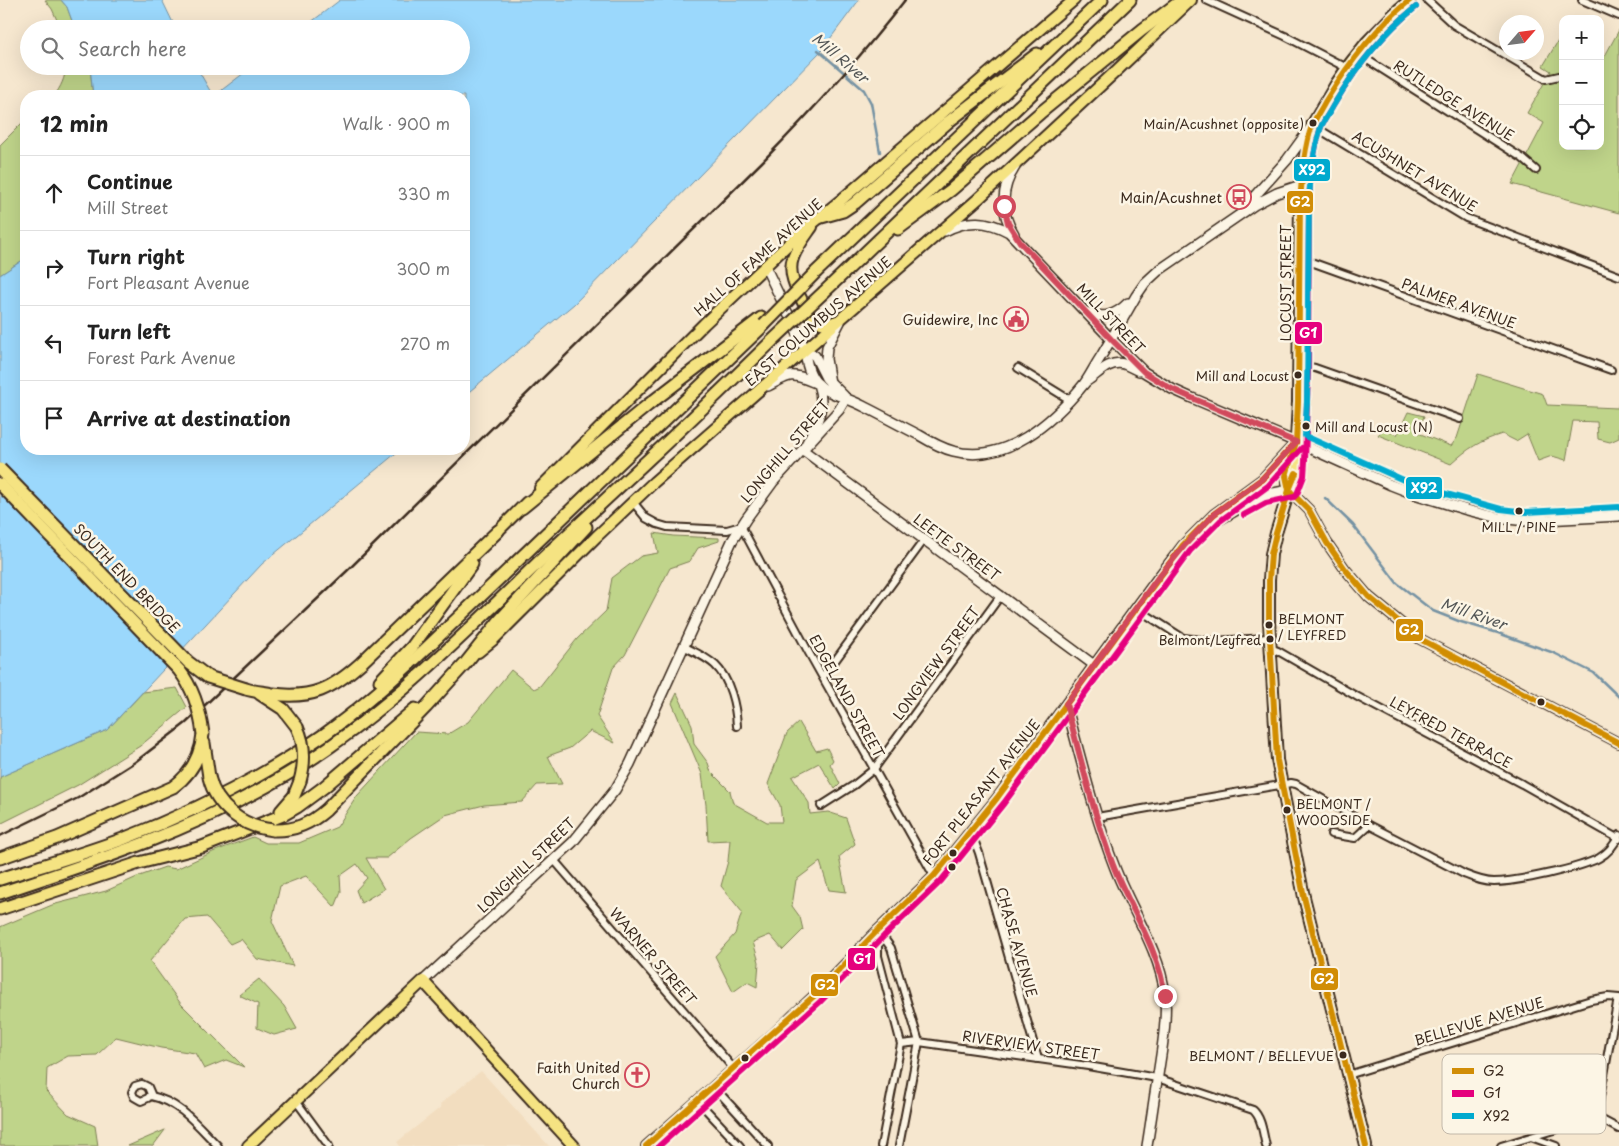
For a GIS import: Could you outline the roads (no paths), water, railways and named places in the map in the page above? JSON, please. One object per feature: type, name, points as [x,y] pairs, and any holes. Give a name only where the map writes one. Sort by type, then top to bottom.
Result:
[{"type":"highway","points":[[0,879],[109,844],[171,818],[258,774],[323,735],[370,699],[415,659],[762,322],[1102,0]]},
{"type":"highway","points":[[0,893],[107,857],[191,824],[266,787],[324,751],[372,716],[418,677],[648,460],[1130,0]]},
{"type":"highway","points":[[866,252],[951,190],[1040,113],[1182,0]]},
{"type":"highway","points":[[818,218],[843,210],[855,203],[961,111],[1078,22]]},
{"type":"highway","points":[[522,508],[648,405],[762,322]]},
{"type":"highway","points":[[269,826],[290,829],[312,821],[321,814],[414,720],[500,620],[648,460]]},
{"type":"highway","name":"SOUTH END BRIDGE","points":[[0,469],[188,662],[208,677],[248,690]]},
{"type":"highway","name":"SOUTH END BRIDGE","points":[[0,484],[180,670],[196,698],[209,777],[218,797],[233,814],[247,823],[263,828],[269,826]]},
{"type":"highway","points":[[323,735],[403,658],[498,531]]},
{"type":"highway","points":[[248,690],[303,695],[317,692],[337,683],[361,663],[498,531]]},
{"type":"highway","points":[[0,909],[152,859],[202,847],[269,826],[320,791],[447,682]]},
{"type":"highway","points":[[248,690],[278,705],[287,713],[297,727],[304,751],[304,763],[300,781],[290,802],[276,815],[269,826]]},
{"type":"highway","points":[[0,865],[173,787],[182,780],[194,764],[203,734]]},
{"type":"highway","points":[[0,858],[57,838]]},
{"type":"highway","points":[[0,916],[63,889]]},
{"type":"main road","name":"HALL OF FAME AVENUE","points":[[498,531],[658,370],[765,266],[818,218],[1074,0]]},
{"type":"main road","name":"EAST COLUMBUS AVENUE","points":[[464,664],[494,639],[633,502],[936,236],[1114,74],[1191,0]]},
{"type":"main road","name":"LOCUST STREET","points":[[1366,1146],[1304,898],[1280,784],[1276,760],[1269,580],[1271,554],[1288,490],[1286,476],[1296,442],[1299,365],[1301,185],[1312,125],[1336,84],[1358,54],[1399,9],[1410,0]]},
{"type":"main road","points":[[818,218],[793,258],[792,277],[813,319],[818,323],[827,324],[841,318]]},
{"type":"main road","points":[[423,981],[574,1146]]},
{"type":"main road","name":"LONGHILL STREET","points":[[248,1146],[423,981]]},
{"type":"street","points":[[1206,0],[1285,36],[1348,68]]},
{"type":"street","points":[[1427,0],[1448,21],[1474,38],[1546,79],[1559,76]]},
{"type":"street","points":[[1582,0],[1619,16]]},
{"type":"street","name":"RUTLEDGE AVENUE","points":[[1358,54],[1522,158],[1536,170]]},
{"type":"street","points":[[1231,220],[1279,169],[1312,125]]},
{"type":"street","name":"ACUSHNET AVENUE","points":[[1312,125],[1466,218],[1619,276]]},
{"type":"street","name":"MILL STREET","points":[[1019,161],[1008,180],[1004,196],[1008,223],[1020,242]]},
{"type":"street","points":[[806,349],[806,364],[812,376],[828,393],[860,404],[951,451],[970,454],[992,452],[1018,443],[1037,430],[1070,400],[1085,383],[1136,296],[1150,278],[1231,220],[1271,196],[1301,185]]},
{"type":"street","name":"MILL STREET","points":[[936,236],[955,226],[974,221],[997,226],[1009,232],[1144,372],[1172,389],[1414,494],[1499,518],[1550,520],[1619,515]]},
{"type":"street","name":"PALMER AVENUE","points":[[1300,258],[1611,370]]},
{"type":"street","points":[[765,266],[806,349],[815,356],[830,383],[846,398]]},
{"type":"street","points":[[1084,311],[1098,316],[1110,315],[1123,308],[1136,296]]},
{"type":"street","points":[[830,383],[826,359],[827,346],[841,318]]},
{"type":"street","points":[[1085,383],[1113,364],[1126,365],[1144,372]]},
{"type":"street","points":[[1299,365],[1316,368],[1460,419]]},
{"type":"street","points":[[1018,368],[1070,400]]},
{"type":"street","points":[[755,394],[788,375],[799,376],[818,384]]},
{"type":"street","points":[[803,450],[818,422],[821,394],[818,384]]},
{"type":"street","name":"LONGHILL STREET","points":[[423,981],[554,860],[586,827],[608,800],[630,764],[728,550],[741,526],[773,482],[839,410],[846,398]]},
{"type":"street","name":"FORT PLEASANT AVENUE","points":[[646,1146],[815,995],[934,876],[971,832],[1157,579],[1184,546],[1214,514],[1262,479],[1296,442]]},
{"type":"street","name":"LEETE STREET","points":[[803,450],[1094,665]]},
{"type":"street","points":[[1288,490],[1309,510],[1327,543],[1345,569],[1369,597],[1420,639],[1619,743]]},
{"type":"street","name":"FORT PLEASANT AVENUE","points":[[1198,532],[1263,495],[1288,490]]},
{"type":"street","points":[[633,502],[646,518],[667,527],[727,530],[741,526]]},
{"type":"street","name":"EDGELAND STREET","points":[[741,526],[934,876]]},
{"type":"street","points":[[823,677],[924,540]]},
{"type":"street","name":"LONGVIEW STREET","points":[[821,806],[854,786],[874,769],[1001,595]]},
{"type":"street","points":[[1136,608],[1183,638],[1270,643]]},
{"type":"street","name":"LEYFRED TERRACE","points":[[1270,643],[1278,651],[1356,696],[1522,784],[1618,838]]},
{"type":"street","points":[[684,647],[709,660],[720,670],[732,696],[737,726]]},
{"type":"street","points":[[1066,704],[1097,817],[1117,875],[1156,960],[1162,978],[1165,996],[1165,1020],[1147,1146]]},
{"type":"street","points":[[1097,817],[1280,784],[1296,784],[1369,825],[1464,874],[1478,880],[1494,882],[1552,872],[1591,861],[1606,853],[1618,838]]},
{"type":"street","points":[[1331,834],[1355,838],[1369,825]]},
{"type":"street","name":"CHASE AVENUE","points":[[971,832],[979,853],[1038,1059]]},
{"type":"street","name":"WARNER STREET","points":[[554,860],[734,1069]]},
{"type":"street","points":[[878,930],[891,948],[919,1042],[899,1146]]},
{"type":"street","points":[[878,930],[878,956],[901,1044],[881,1146]]},
{"type":"street","points":[[1606,1066],[1619,998]]},
{"type":"street","name":"BELLEVUE AVENUE","points":[[1348,1075],[1596,999],[1619,998]]},
{"type":"street","name":"RIVERVIEW STREET","points":[[901,1044],[919,1042],[1088,1066],[1157,1078],[1253,1110],[1260,1121],[1266,1146]]},
{"type":"street","points":[[714,1087],[768,1146]]},
{"type":"street","points":[[151,1096],[181,1110],[218,1146]]},
{"type":"street","points":[[697,1100],[740,1146]]},
{"type":"street","points":[[296,1101],[329,1146]]},
{"type":"street","points":[[1606,1122],[1619,1129]]},
{"type":"street","points":[[1501,1146],[1540,1134]]},
{"type":"street","points":[[1531,1137],[1556,1146]]},
{"type":"water","points":[[61,0],[162,0],[172,20],[72,20],[67,7]]},
{"type":"water","points":[[340,0],[859,0],[821,51],[574,304],[470,391],[470,90],[222,90],[241,75],[470,75],[470,20],[314,20]]},
{"type":"water","points":[[91,75],[201,75],[210,90],[92,90]]},
{"type":"water","points":[[20,262],[20,455],[394,455],[262,564],[107,730],[0,777],[0,275]]},
{"type":"waterway","name":"Mill River","points":[[818,50],[864,90],[871,103],[880,152]]},
{"type":"waterway","name":"Mill River","points":[[1325,498],[1353,525],[1397,583],[1433,611],[1554,653],[1594,673],[1619,697]]},
{"type":"railway","points":[[470,450],[762,162],[836,83],[905,0]]},
{"type":"railway","points":[[0,836],[78,798],[135,762],[186,723],[347,571],[465,455]]},
{"type":"place","name":"Main/Acushnet (opposite)","points":[[1313,123]]},
{"type":"place","name":"Main/Acushnet","points":[[1239,197]]},
{"type":"place","name":"Guidewire, Inc","points":[[1016,319]]},
{"type":"place","name":"Mill and Locust","points":[[1298,375]]},
{"type":"place","name":"Mill and Locust (N)","points":[[1306,426]]},
{"type":"place","name":"MILL / PINE","points":[[1519,511]]},
{"type":"place","name":"BELMONT / LEYFRED","points":[[1269,625]]},
{"type":"place","name":"Belmont/Leyfred","points":[[1270,639]]},
{"type":"place","name":"BELMONT / WOODSIDE","points":[[1287,810]]},
{"type":"place","name":"BELMONT / BELLEVUE","points":[[1343,1055]]},
{"type":"place","name":"Faith United Church","points":[[637,1075]]}]
